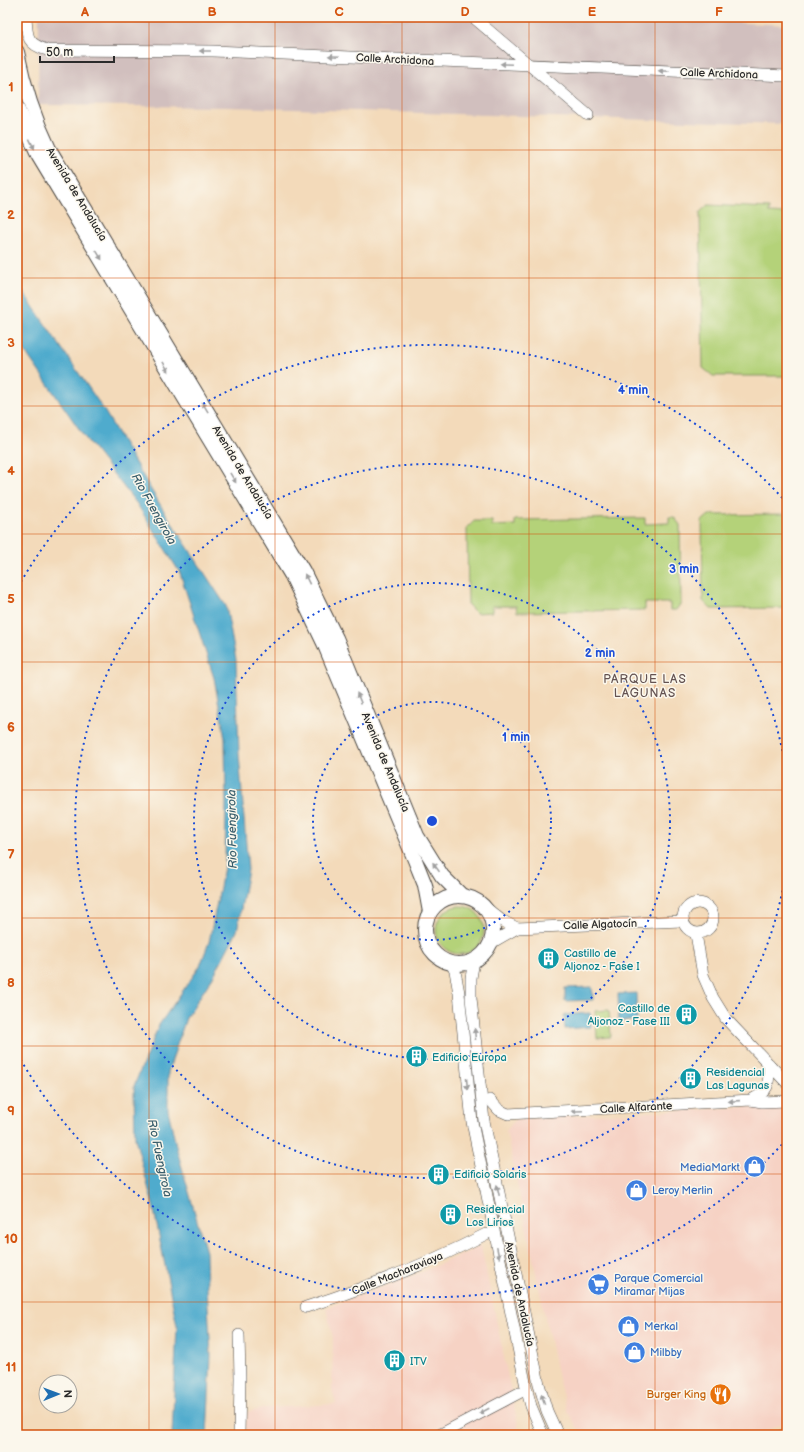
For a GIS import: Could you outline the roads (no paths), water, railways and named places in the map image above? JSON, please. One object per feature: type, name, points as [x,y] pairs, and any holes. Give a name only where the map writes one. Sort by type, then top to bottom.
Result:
[{"type":"street","name":"Calle Archidona","points":[[26,17],[29,38],[32,44],[47,50],[213,51],[787,76]]},
{"type":"street","points":[[473,17],[588,115]]},
{"type":"street","name":"Avenida de Andalucía","points":[[17,52],[28,101],[49,149],[303,571],[336,638],[417,836],[442,876],[462,896]]},
{"type":"street","name":"Avenida de Andalucía","points":[[17,108],[25,129],[42,162],[292,576],[324,643],[413,853],[425,885],[430,912]]},
{"type":"street","points":[[462,896],[477,901],[501,920],[517,928],[491,943],[480,957],[469,962],[458,964],[451,963],[437,955],[430,946],[426,935],[426,923],[430,912],[447,898],[462,896]]},
{"type":"street","points":[[698,902],[708,906],[713,915],[712,924],[706,932],[696,934],[687,930],[682,920],[684,910],[688,906],[698,902]]},
{"type":"street","points":[[485,907],[490,916],[493,927],[491,943]]},
{"type":"street","name":"Calle Algatocín","points":[[517,928],[682,920]]},
{"type":"street","points":[[696,934],[703,974],[713,998],[726,1019],[787,1083]]},
{"type":"street","name":"Avenida de Andalucía","points":[[474,960],[471,978],[471,998],[484,1121],[539,1384],[547,1411],[558,1435]]},
{"type":"street","name":"Avenida de Andalucía","points":[[451,963],[455,971],[459,993],[472,1122],[526,1387],[531,1406],[543,1435]]},
{"type":"street","points":[[751,1100],[762,1094],[769,1084],[769,1064]]},
{"type":"street","name":"Calle Alfarante","points":[[490,1100],[499,1110],[508,1114],[751,1100],[762,1102],[787,1101]]},
{"type":"street","name":"Calle Macharaviaya","points":[[306,1307],[410,1270],[486,1234]]},
{"type":"street","points":[[238,1435],[240,1378],[239,1335]]},
{"type":"street","points":[[439,1435],[519,1393]]},
{"type":"street","points":[[783,1435],[787,1433]]},
{"type":"water","name":"Rio Fuengirola","points":[[17,283],[102,407],[159,503],[226,606],[236,660],[239,754],[248,870],[237,931],[214,975],[186,1018],[168,1072],[168,1110],[177,1150],[206,1252],[211,1356],[207,1435],[172,1435],[177,1326],[153,1205],[135,1138],[134,1086],[159,1025],[200,966],[209,942],[225,862],[225,738],[214,678],[180,573],[137,504],[86,439],[17,340]]},
{"type":"water","points":[[592,987],[593,1000],[565,1001],[565,988]]},
{"type":"water","points":[[636,993],[637,1021],[619,1021],[618,994]]},
{"type":"water","points":[[590,1013],[591,1027],[565,1029],[564,1015]]},
{"type":"place","name":"Castillo de Aljonoz - Fase I","points":[[549,959]]},
{"type":"place","name":"Castillo de Aljonoz - Fase III","points":[[686,1014]]},
{"type":"place","name":"Edificio Europa","points":[[416,1057]]},
{"type":"place","name":"Residencial Las Lagunas","points":[[691,1078]]},
{"type":"place","name":"MediaMarkt","points":[[755,1167]]},
{"type":"place","name":"Edificio Solaris","points":[[439,1174]]},
{"type":"place","name":"Leroy Merlin","points":[[636,1190]]},
{"type":"place","name":"Residencial Los Lirios","points":[[451,1215]]},
{"type":"place","name":"Parque Comercial Miramar Mijas","points":[[598,1284]]},
{"type":"place","name":"Merkal","points":[[629,1326]]},
{"type":"place","name":"Milbby","points":[[635,1352]]},
{"type":"place","name":"ITV","points":[[395,1361]]},
{"type":"place","name":"Burger King","points":[[721,1394]]},
{"type":"district","name":"PARQUE LAS LAGUNAS","points":[[645,686]]}]
